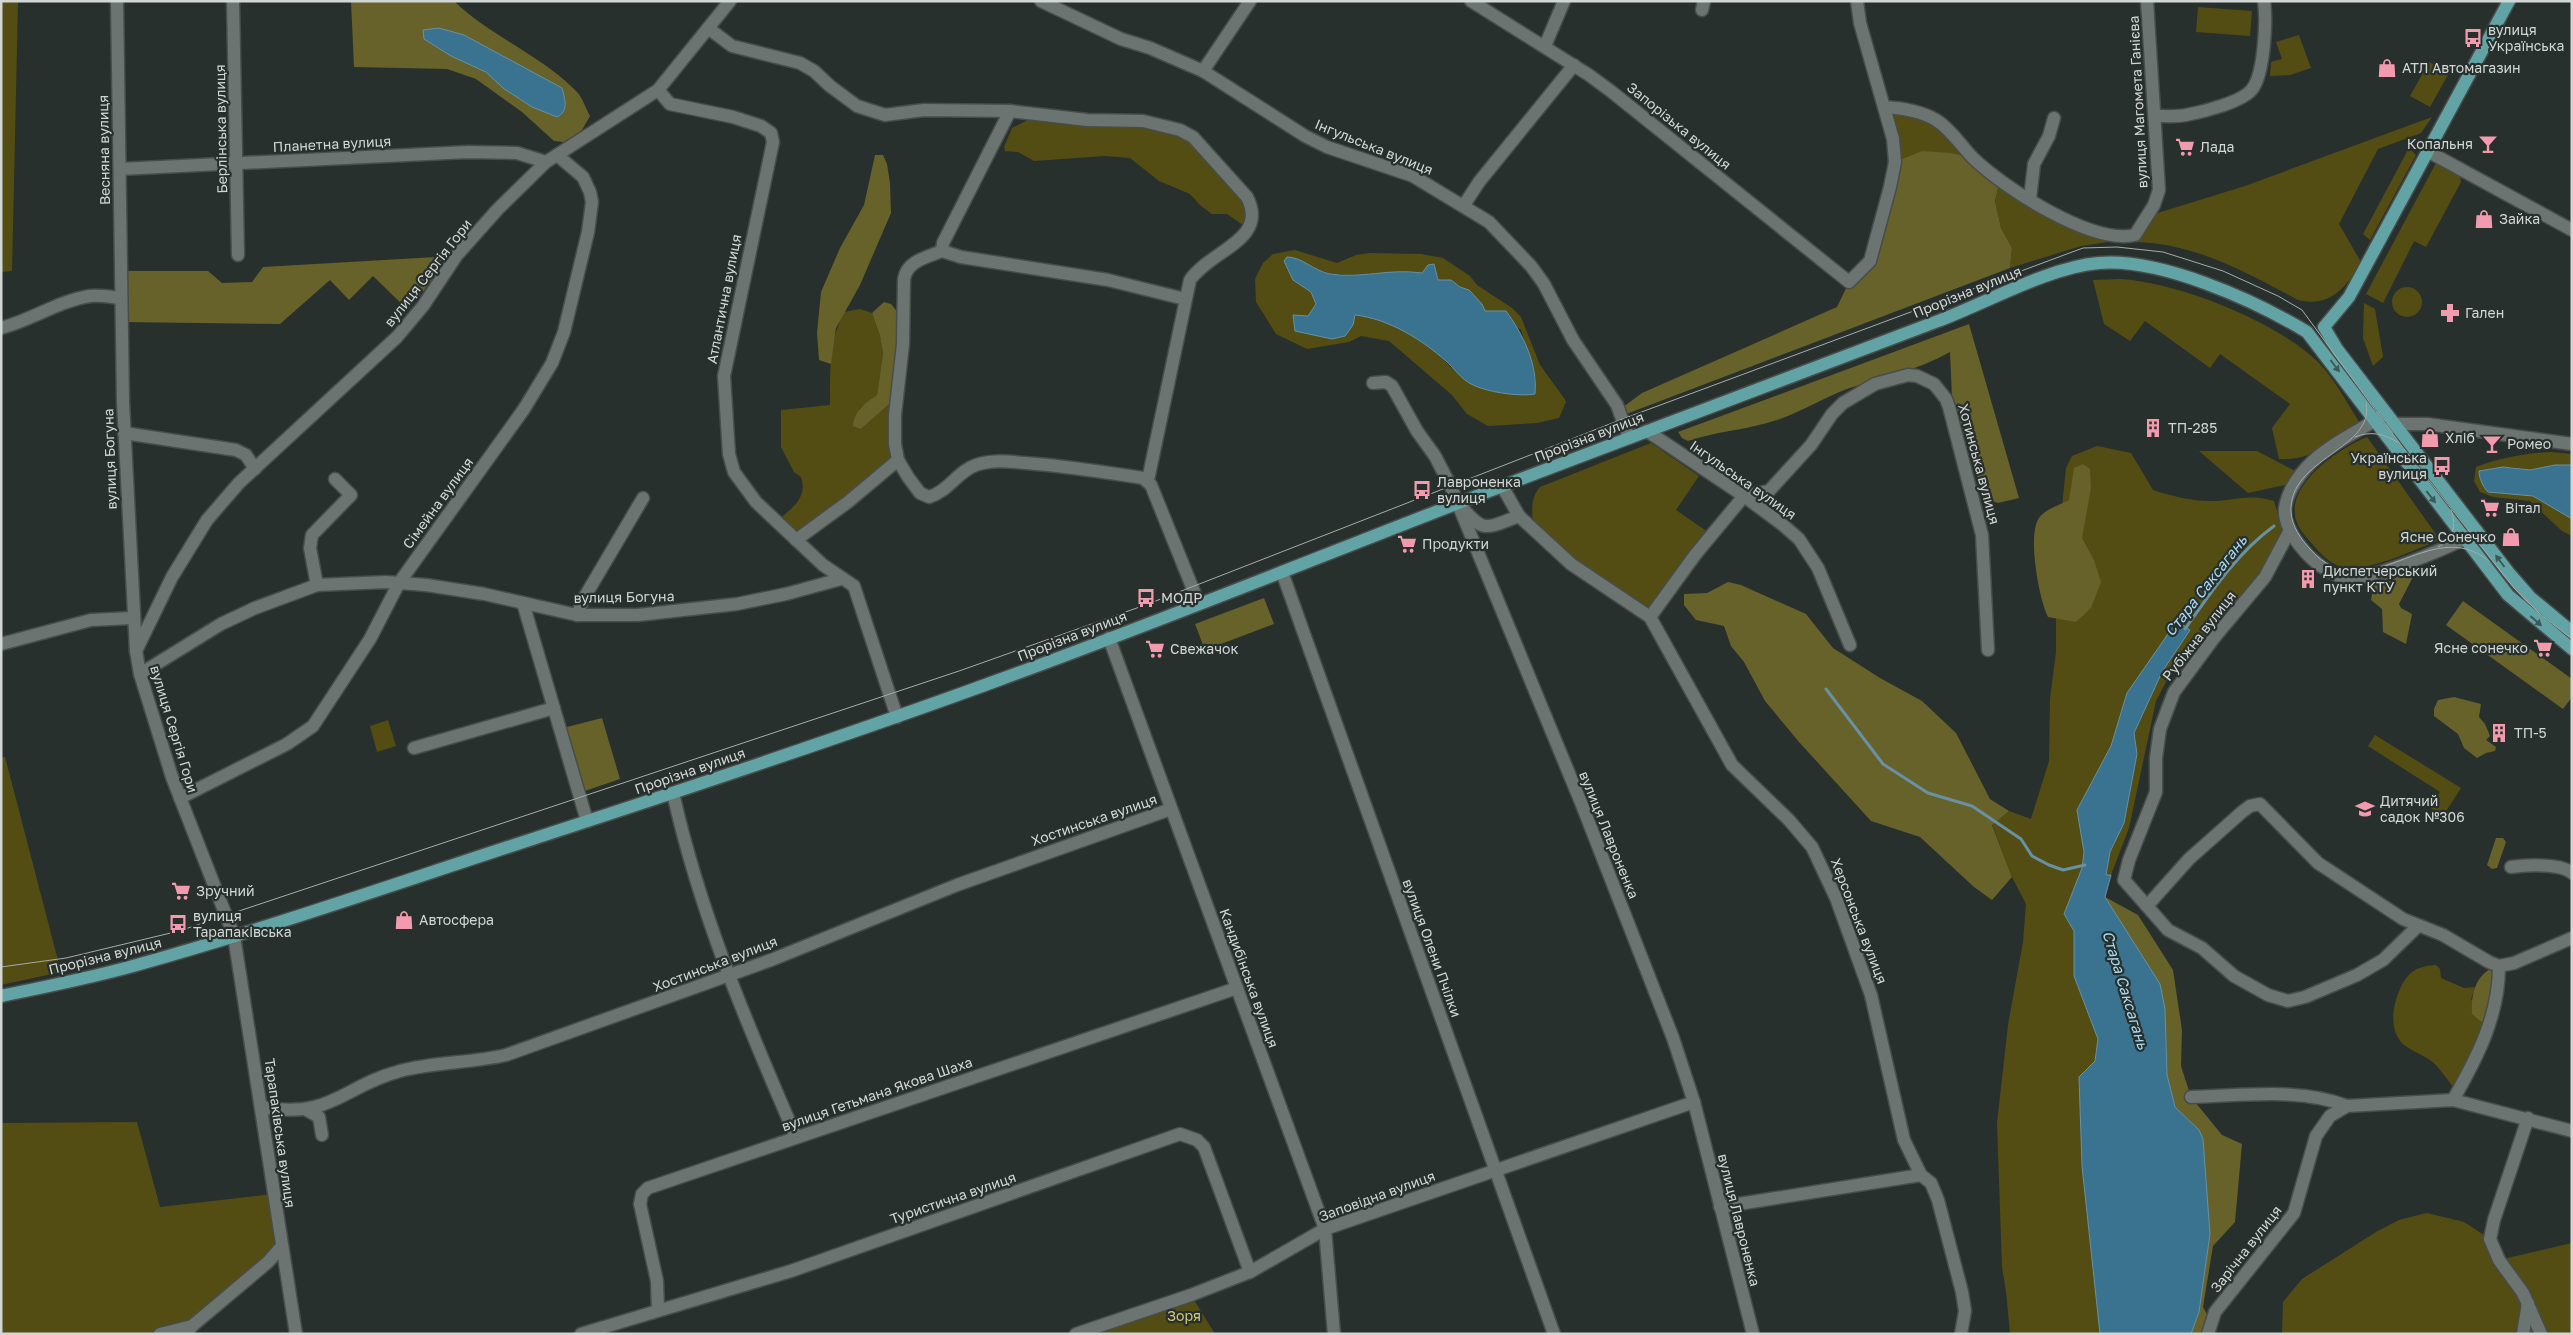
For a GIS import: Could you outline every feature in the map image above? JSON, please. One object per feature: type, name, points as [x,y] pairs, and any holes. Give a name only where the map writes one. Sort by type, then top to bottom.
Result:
[{"type":"main road","points":[[2319,346],[2324,327],[2348,297],[2429,152],[2509,1]]},
{"type":"main road","name":"Прорізна вулиця","points":[[1,996],[115,971],[234,936],[673,793],[897,717],[1199,604],[1502,486],[1965,311],[2051,275],[2100,263],[2131,265],[2166,271],[2278,315],[2303,329],[2319,346],[2508,595],[2572,649]]},
{"type":"main road","points":[[2303,329],[2324,327]]},
{"type":"main road","points":[[2324,327],[2333,344],[2530,597],[2572,632]]},
{"type":"street","name":"Весняна вулиця","points":[[117,1],[121,298]]},
{"type":"street","name":"Берлінська вулиця","points":[[233,1],[238,255]]},
{"type":"street","points":[[557,155],[658,90],[730,1]]},
{"type":"street","name":"Інгульська вулиця","points":[[1041,1],[1121,39],[1150,48],[1203,71],[1305,136],[1327,147],[1413,176],[1464,205],[1489,222],[1531,266],[1544,284],[1573,340],[1617,405],[1629,438]]},
{"type":"street","points":[[1203,71],[1250,1]]},
{"type":"street","name":"Запорізька вулиця","points":[[1471,1],[1545,46],[1612,92],[1849,282],[1870,261],[1894,167],[1894,148],[1884,107]]},
{"type":"street","points":[[1545,46],[1564,1]]},
{"type":"street","points":[[1857,1],[1860,23],[1884,107],[1920,113],[1938,121],[1973,158],[2000,180],[2030,199],[2034,164],[2049,136],[2054,118]]},
{"type":"street","name":"вулиця Магомета Ганієва","points":[[2030,199],[2057,216],[2103,234],[2122,238],[2135,235],[2154,205],[2159,190],[2147,1]]},
{"type":"street","points":[[2155,116],[2185,115],[2239,99],[2252,89],[2258,77],[2262,52],[2264,1]]},
{"type":"street","points":[[708,28],[732,46],[800,63],[814,71],[830,86],[858,106],[874,113],[885,115],[924,110],[1010,111],[1087,120],[1143,121],[1165,125],[1193,138],[1228,174],[1246,196],[1252,208],[1253,219],[1245,236],[1198,270],[1190,280],[1148,480],[1199,604]]},
{"type":"street","points":[[1464,205],[1479,182],[1574,65]]},
{"type":"street","name":"Атлантична вулиця","points":[[658,90],[670,104],[733,118],[761,126],[771,132],[772,142],[724,376],[728,435],[734,472],[756,502],[841,579],[854,586],[897,717]]},
{"type":"street","points":[[942,251],[943,243],[1010,111]]},
{"type":"street","name":"Планетна вулиця","points":[[120,169],[468,152],[517,153],[546,162]]},
{"type":"street","points":[[2429,152],[2572,230]]},
{"type":"street","name":"вулиця Сергія Гори","points":[[234,936],[180,798],[140,674],[136,651],[172,577],[207,520],[239,482],[397,337],[423,306],[457,255],[498,209],[546,162],[557,155]]},
{"type":"street","name":"Сімейна вулиця","points":[[180,798],[309,730],[370,639],[399,583],[524,409],[559,346],[588,232],[592,202],[590,192],[583,177],[557,155]]},
{"type":"street","points":[[1148,480],[1069,466],[998,461],[976,464],[968,468],[940,493],[929,497],[920,493],[898,460],[895,415],[903,344],[905,271],[911,264],[942,251],[961,257],[1108,280],[1185,299]]},
{"type":"street","points":[[1,328],[25,321],[60,304],[79,299],[92,296],[121,298]]},
{"type":"street","name":"вулиця Богуна","points":[[121,298],[124,434],[132,618],[136,651]]},
{"type":"street","name":"Хотинська вулиця","points":[[1744,496],[1769,491],[1811,445],[1832,414],[1859,392],[1901,376],[1908,375],[1927,379],[1940,390],[1946,399],[1980,525],[1986,580],[1988,650]]},
{"type":"street","name":"вулиця Лавроненка","points":[[1373,383],[1386,382],[1392,386],[1417,431],[1435,456],[1458,503],[1582,805],[1673,1038],[1694,1102],[1753,1334]]},
{"type":"street","points":[[2386,413],[2322,453],[2301,474],[2289,493],[2285,510],[2290,530],[2315,563],[2331,574],[2349,578],[2374,574],[2465,540],[2477,531]]},
{"type":"street","points":[[2384,432],[2395,424],[2427,424],[2572,444]]},
{"type":"street","name":"Інгульська вулиця","points":[[1647,431],[1744,496],[1783,525],[1808,551],[1818,568],[1850,645]]},
{"type":"street","points":[[124,434],[236,450],[246,455],[255,469]]},
{"type":"street","points":[[796,540],[848,502],[898,460]]},
{"type":"street","points":[[317,585],[310,548],[312,535],[351,495],[335,479]]},
{"type":"street","name":"Херсонська вулиця","points":[[1502,486],[1519,516],[1571,564],[1650,617],[1732,765],[1789,820],[1812,847],[1824,870],[1854,943],[1871,995],[1899,1124],[1908,1152],[1920,1175],[1931,1183],[1938,1200],[1962,1292],[1965,1311],[1961,1334]]},
{"type":"street","points":[[1650,617],[1744,496]]},
{"type":"street","points":[[577,615],[584,598],[643,498]]},
{"type":"street","points":[[1458,503],[1480,525],[1490,528],[1519,516]]},
{"type":"street","name":"Рубіжна вулиця","points":[[2290,530],[2265,577],[2214,638],[2174,692],[2164,712],[2156,758],[2156,792],[2129,860],[2124,880],[2136,896],[2168,930],[2202,948],[2234,976],[2268,995],[2288,1001],[2305,997],[2357,976],[2383,960],[2418,926]]},
{"type":"street","name":"вулиця Олени Пчілки","points":[[1282,572],[1554,1334]]},
{"type":"street","name":"вулиця Богуна","points":[[140,674],[221,624],[264,604],[317,585],[362,582],[399,583],[484,594],[577,615],[638,615],[737,604],[786,594],[841,579]]},
{"type":"street","points":[[523,603],[587,821]]},
{"type":"street","points":[[1,644],[91,620],[132,618]]},
{"type":"street","name":"Кандибінська вулиця","points":[[1109,638],[1325,1230],[1334,1334]]},
{"type":"street","points":[[414,748],[554,708]]},
{"type":"street","points":[[673,793],[702,901],[727,976],[796,1137]]},
{"type":"street","points":[[2147,906],[2189,859],[2242,812],[2250,806],[2260,804],[2318,863],[2403,919],[2443,936],[2499,966],[2514,964],[2572,938]]},
{"type":"street","name":"Хостинська вулиця","points":[[262,1107],[281,1111],[307,1110],[330,1103],[376,1078],[417,1067],[482,1060],[506,1055],[727,976],[956,885],[1171,809]]},
{"type":"street","points":[[2511,867],[2539,866],[2570,870],[2572,873]]},
{"type":"street","name":"Тарапаківська вулиця","points":[[234,936],[296,1334]]},
{"type":"street","points":[[2453,1100],[2488,1032],[2496,996],[2499,966]]},
{"type":"street","name":"вулиця Гетьмана Якова Шаха","points":[[658,1310],[656,1282],[640,1204],[642,1194],[648,1188],[1237,988]]},
{"type":"street","points":[[2191,1097],[2293,1095],[2332,1100],[2347,1106],[2453,1100],[2572,1131]]},
{"type":"street","name":"Заповідна вулиця","points":[[1076,1334],[1191,1295],[1250,1272],[1325,1230],[1694,1102]]},
{"type":"street","name":"Зарічна вулиця","points":[[2208,1334],[2215,1312],[2294,1213],[2316,1136],[2330,1116],[2347,1106]]},
{"type":"street","points":[[307,1110],[320,1117],[322,1135]]},
{"type":"street","points":[[2528,1118],[2494,1220],[2490,1239],[2499,1260],[2513,1276],[2528,1303],[2541,1334]]},
{"type":"street","name":"Туристична вулиця","points":[[581,1334],[791,1270],[1180,1134],[1197,1140],[1204,1147],[1250,1272]]},
{"type":"street","points":[[1720,1207],[1920,1175]]},
{"type":"street","points":[[160,1334],[190,1330],[268,1262],[282,1246]]},
{"type":"street","points":[[2523,1334],[2528,1303]]},
{"type":"green space","points":[[1,1],[18,1],[12,271],[1,272]]},
{"type":"green space","points":[[2198,7],[2252,11],[2250,36],[2196,32]]},
{"type":"green space","points":[[2299,35],[2311,68],[2290,75],[2270,76],[2271,62],[2282,59],[2276,42]]},
{"type":"green space","points":[[2429,62],[2449,73],[2430,107],[2410,96]]},
{"type":"green space","points":[[1884,107],[1928,116],[1973,158],[1895,162]]},
{"type":"green space","points":[[2432,117],[2421,133],[2378,149],[2339,224],[2361,262],[2350,280],[2328,298],[2309,302],[2298,300],[2257,278],[2215,259],[2172,246],[2126,242],[2135,235],[2148,216],[2245,186]]},
{"type":"green space","points":[[1030,119],[1158,128],[1185,139],[1240,193],[1249,216],[1243,225],[1227,214],[1212,214],[1190,194],[1159,181],[1130,158],[1105,156],[1034,161],[1018,152],[1005,151],[1004,147],[1012,128]]},
{"type":"green space","points":[[2409,148],[2416,155],[2370,240],[2363,234]]},
{"type":"green space","points":[[2436,163],[2460,176],[2461,182],[2426,247],[2414,241],[2383,303],[2366,294]]},
{"type":"green space","points":[[2000,180],[2108,236],[2108,242],[2081,246],[2010,268],[2012,248],[2001,228],[1995,201]]},
{"type":"green space","points":[[1295,250],[1337,263],[1356,255],[1369,253],[1421,254],[1443,258],[1470,276],[1477,285],[1512,308],[1521,317],[1540,365],[1566,402],[1559,418],[1537,423],[1488,426],[1467,414],[1452,395],[1389,341],[1361,336],[1349,342],[1307,349],[1276,334],[1256,302],[1255,279],[1263,263],[1273,254]],"holes":[[[1284,261],[1331,274],[1352,275],[1436,271],[1438,280],[1451,280],[1478,300],[1485,311],[1496,311],[1521,330],[1536,381],[1535,394],[1527,395],[1506,392],[1463,376],[1437,353],[1414,337],[1378,319],[1351,316],[1295,331],[1293,315],[1308,316],[1316,304],[1311,292],[1293,280]]]},
{"type":"green space","points":[[2121,279],[2144,282],[2198,296],[2253,319],[2278,332],[2318,362],[2341,392],[2361,425],[2332,444],[2312,454],[2291,459],[2279,459],[2272,428],[2290,404],[2220,354],[2210,368],[2145,321],[2130,341],[2104,324],[2093,280]]},
{"type":"green space","points":[[2407,287],[2417,292],[2422,302],[2417,312],[2407,317],[2397,312],[2392,302],[2397,292]]},
{"type":"green space","points":[[2364,303],[2375,309],[2383,357],[2373,366],[2363,338]]},
{"type":"green space","points":[[860,309],[872,313],[880,336],[883,353],[877,395],[859,409],[861,429],[897,397],[898,460],[796,540],[777,521],[797,502],[803,484],[801,477],[794,472],[781,447],[781,410],[830,405],[831,358],[835,334],[844,312]]},
{"type":"green space","points":[[2367,437],[2440,540],[2374,565],[2346,568],[2336,565],[2326,558],[2299,528],[2295,511],[2297,497],[2315,471],[2342,450]]},
{"type":"green space","points":[[1651,443],[1699,476],[1676,510],[1712,535],[1650,617],[1533,526],[1532,510],[1533,500],[1540,487]]},
{"type":"green space","points":[[2097,446],[2131,453],[2153,490],[2195,500],[2219,501],[2249,497],[2274,501],[2283,531],[2267,562],[2246,590],[2204,637],[2175,665],[2156,701],[2129,828],[2111,875],[2106,876],[2110,853],[2124,823],[2137,754],[2134,733],[2162,672],[2190,630],[2127,693],[2111,746],[2077,810],[2084,852],[2082,868],[2064,914],[2074,931],[2074,976],[2098,1039],[2095,1061],[2079,1077],[2082,1166],[2100,1334],[2010,1334],[2002,1267],[1997,1123],[2008,1025],[2023,942],[2026,904],[2012,877],[1992,824],[2009,811],[2031,819],[2049,761],[2050,699],[2056,652],[2056,564],[2066,468],[2072,456]]},
{"type":"green space","points":[[2199,451],[2257,451],[2301,474],[2294,483],[2248,493]]},
{"type":"green space","points":[[2551,452],[2572,454],[2572,465],[2555,465],[2530,470],[2511,467],[2482,470],[2539,498],[2572,519],[2572,536],[2562,531],[2530,501],[2493,497],[2480,492],[2474,481],[2476,467],[2513,456]]},
{"type":"green space","points":[[388,720],[396,746],[377,752],[370,726]]},
{"type":"green space","points":[[2375,735],[2461,788],[2443,816],[2430,808],[2440,792],[2368,746]]},
{"type":"green space","points":[[5,757],[61,972],[1,985],[1,758]]},
{"type":"green space","points":[[2436,965],[2440,969],[2441,978],[2464,988],[2475,987],[2471,999],[2490,1020],[2457,1092],[2436,1065],[2403,1044],[2395,1031],[2393,1017],[2395,1002],[2406,978],[2419,968]]},
{"type":"green space","points":[[137,1122],[160,1207],[274,1194],[282,1246],[192,1326],[160,1334],[1,1334],[1,1123]]},
{"type":"green space","points":[[2427,1213],[2464,1222],[2490,1239],[2499,1260],[2572,1243],[2572,1334],[2282,1334],[2283,1302],[2302,1279],[2376,1232],[2399,1220]]},
{"type":"green space","name":"Зоря","points":[[1191,1295],[1215,1334],[1076,1334]]},
{"type":"shaded area","points":[[351,1],[454,1],[468,14],[564,80],[580,95],[590,116],[582,130],[564,142],[554,141],[522,112],[476,79],[447,69],[354,67]]},
{"type":"shaded area","points":[[1922,151],[1951,153],[1973,158],[2000,180],[1995,201],[2001,228],[2012,248],[2010,268],[1621,416],[1619,410],[1642,393],[1837,307],[1849,282],[1870,261],[1895,162]]},
{"type":"shaded area","points":[[875,155],[883,155],[887,164],[891,213],[860,285],[836,328],[831,364],[819,360],[817,333],[821,292],[840,248],[864,205]]},
{"type":"shaded area","points":[[436,257],[441,259],[440,270],[408,310],[373,276],[349,300],[330,280],[280,324],[122,322],[121,271],[208,271],[222,283],[252,282],[263,267]]},
{"type":"shaded area","points":[[884,302],[891,304],[903,319],[897,397],[861,429],[853,426],[854,420],[861,408],[877,395],[883,353],[880,336],[872,313]]},
{"type":"shaded area","points":[[1969,324],[2019,498],[1998,503],[1984,498],[1952,397],[1950,352],[1912,369],[1847,389],[1777,420],[1688,441],[1682,438],[1678,432]]},
{"type":"shaded area","points":[[2083,464],[2090,469],[2091,488],[2082,538],[2094,560],[2101,582],[2091,608],[2076,622],[2048,617],[2038,582],[2034,538],[2039,518],[2049,510],[2069,500],[2074,468]]},
{"type":"shaded area","points":[[2404,569],[2416,571],[2399,604],[2401,608],[2412,614],[2406,644],[2383,632],[2382,609],[2371,600],[2373,588],[2364,583],[2370,577],[2384,573],[2392,581]]},
{"type":"shaded area","points":[[1728,582],[1741,585],[1806,614],[1833,648],[1880,678],[1922,701],[1956,733],[1990,799],[2009,811],[1992,825],[2012,877],[1992,900],[1974,887],[1920,837],[1871,821],[1799,742],[1765,701],[1744,662],[1731,646],[1724,626],[1696,620],[1684,605],[1684,594],[1707,593]]},
{"type":"shaded area","points":[[1264,598],[1274,624],[1205,650],[1195,624]]},
{"type":"shaded area","points":[[2463,601],[2572,679],[2572,697],[2563,709],[2446,625]]},
{"type":"shaded area","points":[[2454,697],[2481,704],[2479,717],[2485,724],[2490,736],[2486,740],[2496,747],[2495,751],[2477,758],[2464,748],[2458,734],[2434,716],[2434,709],[2438,700]]},
{"type":"shaded area","points":[[602,718],[620,779],[579,793],[559,729]]},
{"type":"shaded area","points":[[2496,838],[2503,838],[2506,842],[2497,868],[2492,869],[2487,865]]},
{"type":"shaded area","points":[[2105,897],[2138,915],[2173,970],[2182,1030],[2181,1066],[2191,1097],[2222,1135],[2242,1144],[2235,1222],[2213,1246],[2203,1307],[2212,1323],[2210,1334],[2191,1334],[2199,1312],[2199,1130],[2175,1107],[2167,1075],[2165,1009]]},
{"type":"shaded area","points":[[2490,969],[2496,970],[2499,977],[2483,1023],[2472,1014],[2472,1001],[2477,983]]},
{"type":"water","points":[[439,28],[464,35],[562,88],[565,108],[561,114],[557,117],[532,107],[503,88],[486,72],[451,56],[424,39],[423,30]]},
{"type":"water","points":[[1287,257],[1298,259],[1330,274],[1341,275],[1399,272],[1422,273],[1428,265],[1434,264],[1438,280],[1451,280],[1460,287],[1469,290],[1482,304],[1485,311],[1506,311],[1518,330],[1532,361],[1535,394],[1503,393],[1477,387],[1464,379],[1436,353],[1415,338],[1404,331],[1368,317],[1355,315],[1353,325],[1345,336],[1332,339],[1295,331],[1293,315],[1308,316],[1316,304],[1311,292],[1293,280],[1284,261]]},
{"type":"water","points":[[2555,465],[2572,465],[2572,519],[2533,496],[2488,492],[2484,488],[2479,474],[2479,471],[2503,467],[2530,470]]},
{"type":"water","points":[[2177,621],[2190,630],[2162,672],[2134,733],[2137,754],[2124,823],[2110,852],[2106,875],[2111,875],[2105,897],[2160,984],[2165,1009],[2167,1075],[2175,1107],[2199,1130],[2203,1139],[2210,1234],[2199,1312],[2191,1334],[2100,1334],[2082,1166],[2079,1077],[2095,1061],[2098,1039],[2074,976],[2074,931],[2064,914],[2082,868],[2084,852],[2077,810],[2111,746],[2127,693]]},
{"type":"waterway","name":"Стара Саксагань","points":[[2185,629],[2236,561],[2274,526]]},
{"type":"waterway","points":[[1826,689],[1883,764],[1928,793],[1972,806],[2021,839],[2032,856],[2049,865],[2063,870],[2085,865]]},
{"type":"tram line","points":[[1,967],[66,958],[179,931],[959,671],[1148,604],[1620,420],[2083,248],[2117,247],[2163,252],[2223,271],[2278,296],[2302,310],[2401,445],[2514,588],[2540,614],[2572,639]]},
{"type":"tram line","points":[[2366,403],[2366,419],[2358,432],[2316,466],[2303,479],[2294,494],[2291,512],[2295,528],[2303,541],[2332,566],[2354,571],[2376,568],[2421,553],[2444,548],[2467,549],[2489,561]]},
{"type":"tram line","points":[[2355,437],[2376,434],[2397,442]]},
{"type":"tram line","points":[[2438,547],[2447,540],[2452,532],[2454,521],[2451,510]]},
{"type":"place","name":"вулиця Українська","points":[[2473,38]]},
{"type":"place","name":"АТЛ Автомагазин","points":[[2387,68]]},
{"type":"place","name":"Копальня","points":[[2488,144]]},
{"type":"place","name":"Лада","points":[[2185,147]]},
{"type":"place","name":"Зайка","points":[[2484,219]]},
{"type":"place","name":"Гален","points":[[2450,313]]},
{"type":"place","name":"ТП-285","points":[[2153,428]]},
{"type":"place","name":"Хліб","points":[[2430,438]]},
{"type":"place","name":"Ромео","points":[[2492,444]]},
{"type":"place","name":"Українська вулиця","points":[[2442,466]]},
{"type":"place","name":"Лавроненка вулиця","points":[[1422,490]]},
{"type":"place","name":"Вітал","points":[[2490,508]]},
{"type":"place","name":"Ясне Сонечко","points":[[2511,537]]},
{"type":"place","name":"Продукти","points":[[1407,544]]},
{"type":"place","name":"Диспетчерський пункт КТУ","points":[[2308,579]]},
{"type":"place","name":"МОДР","points":[[1146,598]]},
{"type":"place","name":"Ясне сонечко","points":[[2543,648]]},
{"type":"place","name":"Свежачок","points":[[1155,649]]},
{"type":"place","name":"ТП-5","points":[[2499,733]]},
{"type":"place","name":"Дитячий садок №306","points":[[2365,809]]},
{"type":"place","name":"Зручний","points":[[181,891]]},
{"type":"place","name":"Автосфера","points":[[404,920]]},
{"type":"place","name":"вулиця Тарапаківська","points":[[178,924]]}]
